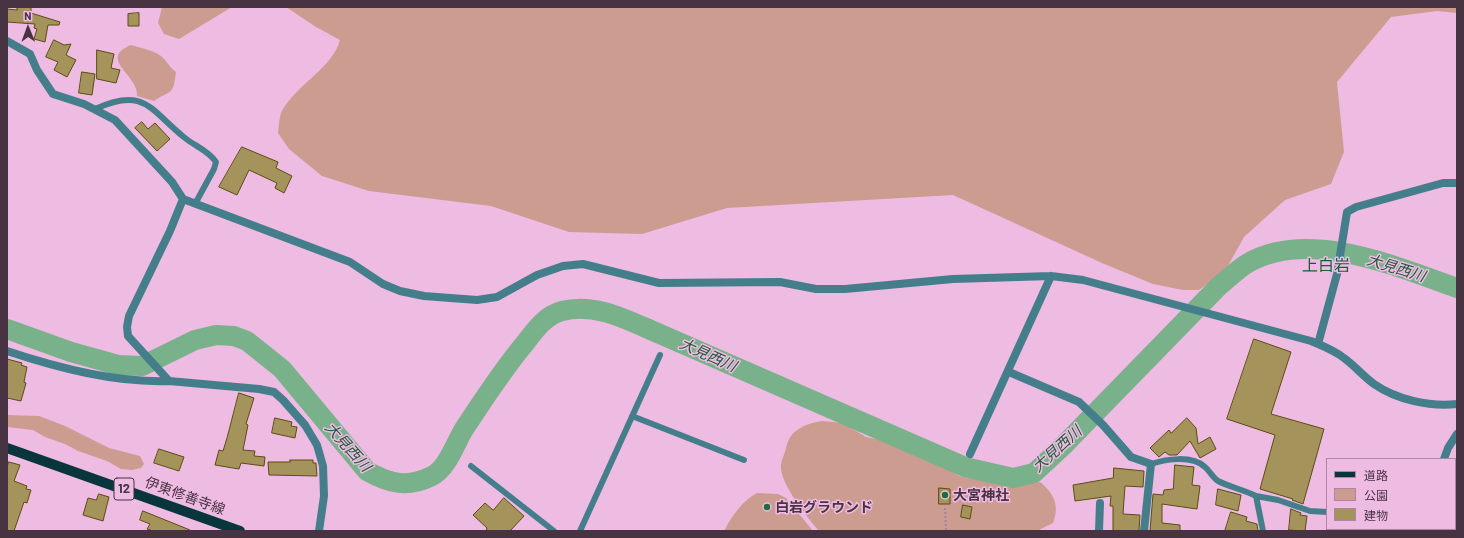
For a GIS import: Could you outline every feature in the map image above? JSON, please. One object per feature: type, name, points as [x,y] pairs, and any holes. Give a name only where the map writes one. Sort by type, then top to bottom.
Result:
[{"type":"main road","name":"伊東修善寺線","points":[[7,448],[240,531]]},
{"type":"street","points":[[7,41],[30,54],[37,70],[52,94],[95,109],[115,120],[172,182],[183,199],[350,262],[383,284],[400,291],[424,296],[477,300],[497,298],[537,275],[562,266],[583,264],[659,283],[780,282],[816,289],[845,289],[953,279],[1051,276],[1084,280],[1318,344],[1344,357],[1376,385],[1390,392],[1420,402],[1445,405],[1457,404]]},
{"type":"street","points":[[1318,344],[1339,264],[1348,212],[1356,207],[1443,183],[1457,183]]},
{"type":"street","points":[[167,379],[128,336],[127,327],[128,316],[170,231],[183,199]]},
{"type":"street","points":[[970,454],[1009,372],[1051,276]]},
{"type":"street","points":[[7,350],[52,364],[115,378],[153,382],[167,379],[274,392],[283,400],[313,437],[321,456],[324,496],[319,531]]},
{"type":"street","points":[[1009,372],[1084,406],[1103,424],[1131,457],[1151,464],[1144,531]]},
{"type":"street","points":[[1444,458],[1448,448],[1457,434]]},
{"type":"street","points":[[1099,531],[1100,503]]},
{"type":"lane","points":[[95,109],[109,103],[124,100],[140,101],[155,109],[185,138],[212,157],[216,162],[214,169],[195,204]]},
{"type":"lane","points":[[580,531],[660,355]]},
{"type":"lane","points":[[632,416],[744,460]]},
{"type":"lane","points":[[1151,464],[1166,460],[1181,459],[1195,462],[1204,466],[1219,481],[1256,496],[1278,500],[1310,511],[1326,512]]},
{"type":"lane","points":[[471,466],[554,531]]},
{"type":"lane","points":[[1256,496],[1263,531]]},
{"type":"path","points":[[945,508],[946,531]]},
{"type":"green space","points":[[162,7],[232,7],[179,39],[164,34],[158,23]]},
{"type":"green space","points":[[286,7],[1457,7],[1457,13],[1437,11],[1391,17],[1337,82],[1344,152],[1331,184],[1285,200],[1244,237],[1225,271],[1199,290],[1183,290],[1153,284],[1102,263],[953,195],[727,208],[642,234],[569,232],[491,206],[369,191],[322,176],[289,149],[278,133],[282,111],[289,100],[330,59],[340,40],[316,27]]},
{"type":"green space","points":[[131,45],[147,49],[158,54],[176,72],[172,89],[154,101],[137,96],[136,88],[118,62],[118,56],[122,50]]},
{"type":"green space","points":[[7,415],[39,416],[65,426],[109,448],[140,456],[144,464],[141,468],[132,470],[121,469],[107,461],[78,451],[65,444],[45,437],[33,430],[7,427]]},
{"type":"green space","points":[[822,421],[843,423],[866,437],[889,442],[899,449],[925,455],[959,476],[1005,485],[1040,482],[1052,495],[1056,505],[1053,523],[1037,531],[819,531],[790,491],[785,482],[781,466],[788,442],[794,432],[809,424]]},
{"type":"green space","name":"白岩グラウンド","points":[[757,493],[778,494],[786,498],[813,531],[724,531],[738,509]]},
{"type":"building","points":[[17,7],[31,7],[31,13],[60,22],[59,25],[48,25],[45,42],[34,39],[37,29],[34,28],[35,24],[7,22],[7,9],[17,10]]},
{"type":"building","points":[[139,13],[139,26],[128,26],[128,14]]},
{"type":"building","points":[[54,40],[64,45],[71,44],[66,55],[76,60],[67,77],[54,70],[58,62],[46,57]]},
{"type":"building","points":[[97,50],[114,54],[111,68],[120,70],[116,83],[97,79]]},
{"type":"building","points":[[82,72],[95,74],[92,95],[79,93]]},
{"type":"building","points":[[142,122],[148,129],[155,123],[170,139],[157,151],[135,128]]},
{"type":"building","points":[[242,147],[278,162],[276,168],[292,176],[284,193],[275,188],[277,183],[249,170],[237,195],[219,187]]},
{"type":"building","points":[[1254,339],[1291,352],[1271,414],[1324,429],[1303,504],[1292,500],[1293,499],[1260,489],[1275,435],[1227,419]]},
{"type":"building","points":[[7,359],[22,363],[21,365],[27,367],[24,382],[26,383],[21,401],[7,398]]},
{"type":"building","points":[[239,393],[254,398],[246,424],[248,425],[243,450],[255,451],[254,456],[265,457],[264,466],[241,463],[239,469],[215,465],[219,450],[223,451]]},
{"type":"building","points":[[275,418],[292,422],[291,426],[297,427],[295,438],[272,433]]},
{"type":"building","points":[[1187,418],[1196,428],[1198,444],[1210,437],[1216,449],[1200,458],[1190,441],[1177,455],[1169,455],[1165,452],[1159,457],[1150,448],[1169,430],[1171,433]]},
{"type":"building","points":[[159,449],[184,457],[179,471],[154,463]]},
{"type":"building","points":[[290,460],[313,460],[313,463],[316,463],[317,476],[269,475],[268,462],[290,462]]},
{"type":"building","points":[[9,462],[20,465],[14,481],[27,486],[26,489],[31,490],[27,503],[24,502],[14,531],[7,531],[7,468]]},
{"type":"building","points":[[1175,465],[1194,467],[1192,485],[1200,486],[1197,509],[1162,504],[1162,523],[1180,525],[1180,531],[1150,531],[1153,494],[1163,495],[1164,490],[1173,489]]},
{"type":"building","points":[[1114,468],[1144,471],[1143,487],[1125,486],[1123,514],[1140,515],[1139,531],[1113,531],[1113,506],[1110,506],[1111,496],[1075,501],[1073,485],[1113,478]]},
{"type":"building","points":[[939,488],[950,489],[950,504],[939,504]]},
{"type":"building","points":[[1218,489],[1241,495],[1238,511],[1216,505]]},
{"type":"building","points":[[99,494],[109,497],[103,521],[83,515],[88,498],[96,500]]},
{"type":"building","points":[[504,498],[524,516],[510,531],[486,531],[487,528],[473,515],[485,503],[493,510]]},
{"type":"building","points":[[963,505],[972,507],[970,519],[961,517]]},
{"type":"building","points":[[1291,509],[1301,513],[1300,515],[1307,516],[1305,531],[1289,530]]},
{"type":"building","points":[[143,511],[190,531],[153,531],[147,529],[150,524],[140,520]]},
{"type":"building","points":[[1231,512],[1247,517],[1246,521],[1257,524],[1258,531],[1225,531]]},
{"type":"waterway","name":"大見西川","points":[[7,329],[71,352],[118,365],[142,366],[195,340],[216,335],[234,336],[247,341],[282,369],[367,471],[383,479],[399,483],[407,483],[423,480],[437,473],[442,468],[451,455],[464,429],[494,384],[509,363],[546,319],[562,311],[587,309],[612,314],[636,324],[965,467],[1013,478],[1034,473],[1061,448],[1219,286],[1248,263],[1272,253],[1298,249],[1325,250],[1353,254],[1381,262],[1457,288]]},
{"type":"place","name":"大宮神社","points":[[945,495]]},
{"type":"place","name":"白岩グラウンド","points":[[767,507]]},
{"type":"district","name":"上白岩","points":[[1326,266]]}]
